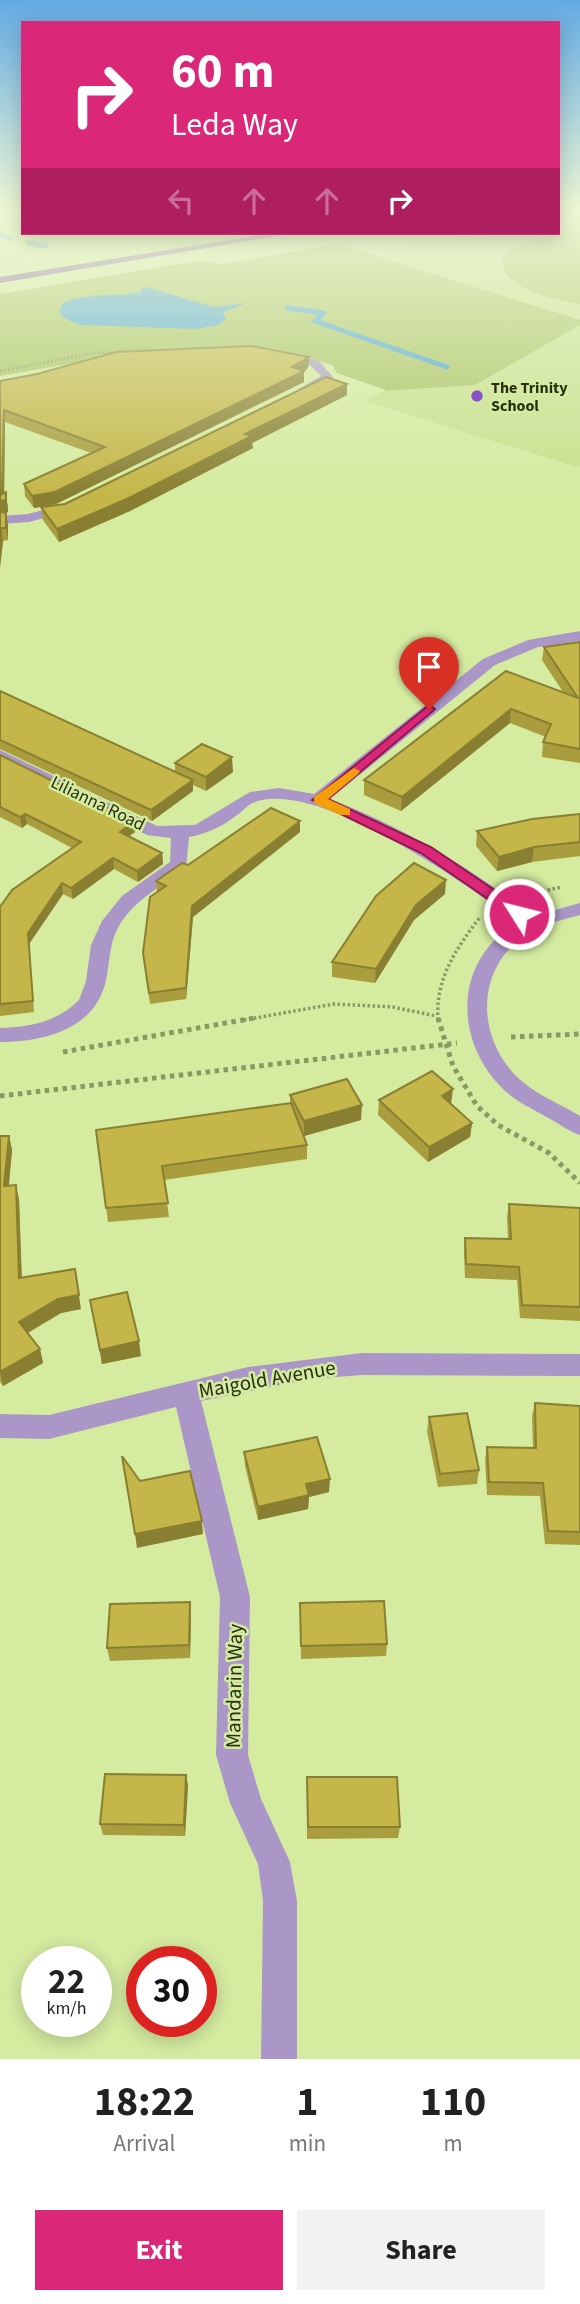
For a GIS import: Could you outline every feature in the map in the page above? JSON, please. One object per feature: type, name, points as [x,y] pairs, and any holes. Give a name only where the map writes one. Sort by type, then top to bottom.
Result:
[{"type":"street","points":[[269,351],[320,364],[325,370],[327,377],[322,383],[286,400]]},
{"type":"street","points":[[0,520],[50,514],[81,501]]},
{"type":"street","points":[[318,800],[489,662],[512,648],[538,640],[580,636]]},
{"type":"street","name":"Lilianna Road","points":[[0,755],[153,831],[180,834],[208,827],[250,797],[284,792],[318,800],[426,850],[532,924]]},
{"type":"street","points":[[0,1035],[42,1031],[73,1018],[93,994],[100,943],[117,913],[179,864],[180,834]]},
{"type":"street","points":[[580,909],[532,924],[495,950],[482,967],[475,987],[474,1004],[482,1040],[491,1061],[509,1082],[580,1127]]},
{"type":"street","name":"Maigold Avenue","points":[[0,1426],[49,1427],[248,1378],[310,1368],[362,1364],[580,1365]]},
{"type":"street","name":"Mandarin Way","points":[[186,1394],[235,1597],[232,1755],[246,1803],[274,1862],[280,1901],[279,2059]]},
{"type":"path","points":[[243,347],[269,351]]},
{"type":"path","points":[[0,371],[94,353],[219,348]]},
{"type":"path","points":[[53,1054],[334,1004],[393,1007],[436,1016]]},
{"type":"path","points":[[0,1096],[482,1040],[580,1034]]},
{"type":"shaded area","points":[[0,304],[529,304],[580,320],[580,325],[475,385],[384,391],[386,390],[337,373],[332,365],[306,357],[231,347],[147,350],[0,376]]},
{"type":"shaded area","points":[[529,304],[580,304],[580,320]]},
{"type":"shaded area","name":"The Trinity School","points":[[580,325],[580,468],[365,401],[384,391],[475,385]]},
{"type":"water","points":[[63,304],[204,304],[214,307],[244,304],[223,312],[226,319],[218,325],[196,329],[80,325],[66,319],[59,312]]},
{"type":"building","points":[[251,346],[309,357],[292,367],[304,371],[55,492],[32,496],[24,484],[105,447],[4,410],[2,494],[6,492],[6,500],[0,501],[0,381],[37,374],[116,352]]},
{"type":"building","points":[[326,377],[347,384],[245,434],[252,436],[129,498],[57,529],[41,507],[65,504]]},
{"type":"building","points":[[0,512],[6,513],[6,528],[1,528],[0,538]]},
{"type":"building","points":[[580,642],[580,749],[543,742],[551,724],[511,709],[402,797],[364,780],[506,671],[578,698],[544,647]]},
{"type":"building","points":[[0,691],[193,780],[151,810],[0,740]]},
{"type":"building","points":[[202,744],[232,757],[206,777],[175,763]]},
{"type":"building","points":[[0,755],[134,821],[120,832],[162,853],[137,871],[113,858],[71,888],[62,883],[28,933],[33,1001],[0,1004],[0,907],[12,890],[81,842],[25,814],[20,817],[0,807]]},
{"type":"building","points":[[271,808],[300,821],[192,906],[186,988],[149,993],[143,953],[150,897],[166,886],[156,881],[182,863],[188,865]]},
{"type":"building","points":[[580,814],[580,842],[534,847],[499,857],[477,831],[532,819]]},
{"type":"building","points":[[414,863],[446,880],[416,905],[376,969],[332,962],[376,896]]},
{"type":"building","points":[[432,1071],[453,1089],[442,1096],[472,1123],[429,1147],[379,1100]]},
{"type":"building","points":[[347,1079],[362,1105],[304,1121],[290,1095]]},
{"type":"building","points":[[291,1103],[307,1145],[162,1166],[168,1203],[106,1208],[96,1130]]},
{"type":"building","points":[[0,1136],[9,1136],[4,1186],[16,1185],[19,1278],[75,1269],[79,1295],[58,1299],[19,1322],[40,1349],[0,1372]]},
{"type":"building","points":[[509,1204],[580,1208],[580,1307],[522,1305],[519,1267],[466,1264],[465,1238],[511,1239]]},
{"type":"building","points":[[127,1292],[139,1341],[100,1350],[90,1300]]},
{"type":"building","points":[[535,1403],[580,1406],[580,1532],[548,1531],[543,1483],[489,1482],[487,1447],[536,1448]]},
{"type":"building","points":[[467,1413],[479,1470],[440,1474],[429,1417]]},
{"type":"building","points":[[317,1437],[330,1479],[306,1484],[309,1495],[258,1507],[244,1452]]},
{"type":"building","points":[[122,1456],[140,1481],[190,1471],[202,1521],[135,1534]]},
{"type":"building","points":[[384,1601],[387,1644],[301,1646],[300,1603]]},
{"type":"building","points":[[190,1602],[189,1645],[107,1648],[110,1604]]},
{"type":"building","points":[[105,1774],[186,1775],[184,1825],[100,1824]]},
{"type":"building","points":[[307,1777],[397,1777],[400,1827],[308,1827]]},
{"type":"waterway","points":[[287,308],[324,313],[315,321],[447,367]]},
{"type":"slow traffic","points":[[345,812],[318,800],[354,771]]},
{"type":"place","name":"The Trinity School","points":[[477,396]]},
{"type":"route","points":[[429,709],[318,800],[426,850],[519,914]]}]
